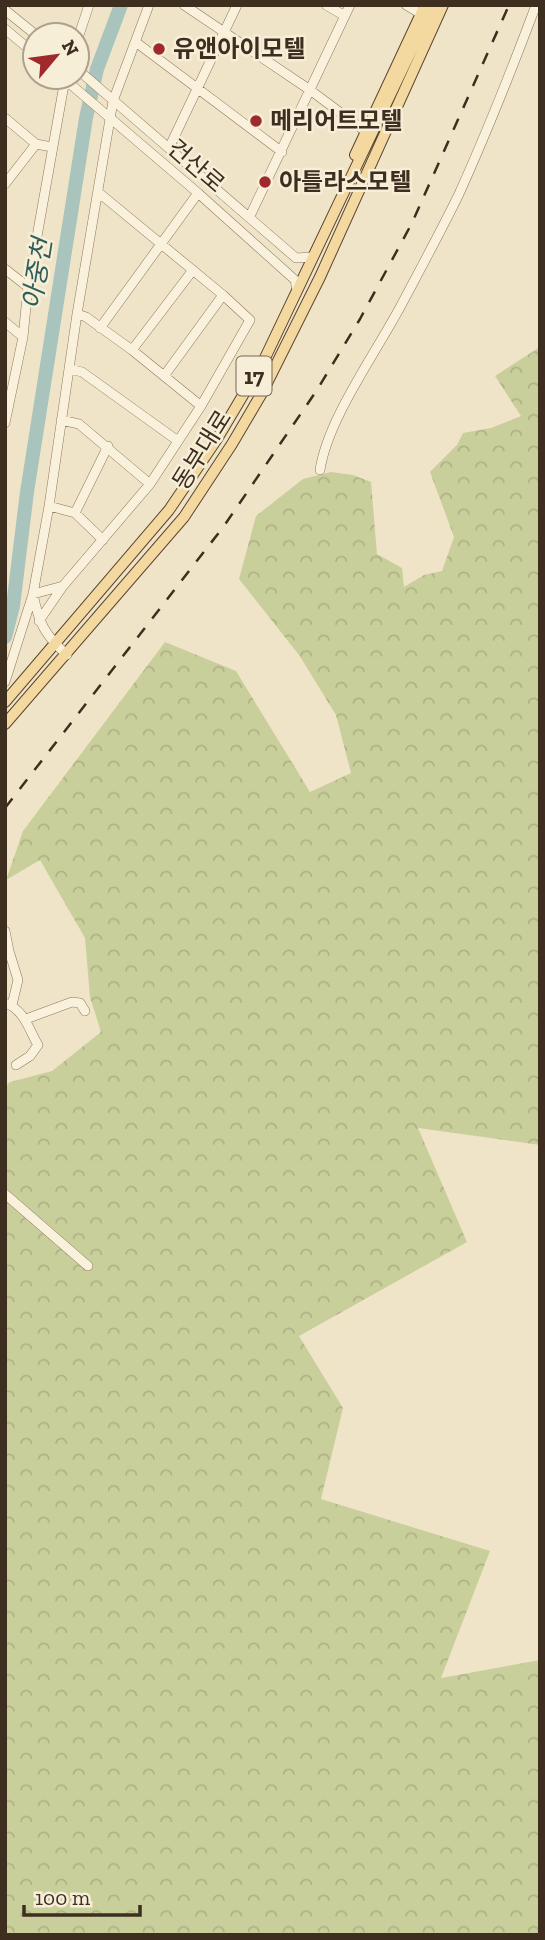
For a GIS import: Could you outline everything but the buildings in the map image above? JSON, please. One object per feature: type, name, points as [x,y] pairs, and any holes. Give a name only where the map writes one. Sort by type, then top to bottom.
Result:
[{"type":"main road","name":"동부대로","points":[[7,697],[169,510],[217,439],[265,358],[433,5]]},
{"type":"main road","name":"동부대로","points":[[5,724],[184,517],[233,444],[274,371],[337,240],[443,5]]},
{"type":"main road","points":[[337,240],[344,233],[450,5]]},
{"type":"main road","name":"동부대로","points":[[351,174],[352,163],[365,131],[423,10]]},
{"type":"street","points":[[5,682],[33,594],[50,506],[77,314],[110,117],[110,99],[137,43],[149,5]]},
{"type":"street","points":[[184,5],[310,90],[365,131]]},
{"type":"street","points":[[169,148],[237,5]]},
{"type":"street","points":[[326,5],[345,16]]},
{"type":"street","points":[[250,216],[350,5]]},
{"type":"street","points":[[406,5],[423,10]]},
{"type":"street","points":[[320,470],[323,451],[330,436],[457,197],[536,5]]},
{"type":"street","points":[[5,10],[21,23]]},
{"type":"street","points":[[5,29],[21,42]]},
{"type":"street","points":[[137,43],[282,152]]},
{"type":"street","name":"건산로","points":[[91,82],[296,258],[312,257]]},
{"type":"street","points":[[5,422],[23,337],[27,287],[63,91]]},
{"type":"street","name":"건산로","points":[[79,91],[198,192],[295,280],[297,290]]},
{"type":"street","points":[[5,118],[36,144],[52,147]]},
{"type":"street","points":[[5,184],[36,144]]},
{"type":"street","points":[[39,621],[63,586],[150,484],[201,406],[250,320],[98,192]]},
{"type":"street","points":[[100,328],[198,192]]},
{"type":"street","points":[[5,269],[27,287]]},
{"type":"street","points":[[132,350],[193,270]]},
{"type":"street","points":[[164,376],[223,295]]},
{"type":"street","points":[[77,314],[86,317],[132,350],[201,406]]},
{"type":"street","points":[[5,322],[23,337]]},
{"type":"street","points":[[69,369],[82,372],[178,441]]},
{"type":"street","points":[[5,376],[14,383]]},
{"type":"street","points":[[61,420],[79,424],[150,484]]},
{"type":"street","points":[[75,513],[108,446]]},
{"type":"street","points":[[50,506],[75,513],[103,540]]},
{"type":"street","points":[[33,594],[63,586]]},
{"type":"street","points":[[33,594],[39,621],[54,644],[67,655]]},
{"type":"street","points":[[5,931],[7,952],[18,979],[9,1004],[26,1019],[38,1045],[30,1056],[16,1065]]},
{"type":"street","points":[[26,1019],[72,1002],[80,1003],[85,1011]]},
{"type":"street","points":[[5,1194],[88,1266]]},
{"type":"green space","points":[[540,347],[540,1145],[418,1128],[467,1242],[299,1336],[343,1408],[321,1499],[490,1551],[441,1678],[540,1660],[540,1935],[5,1935],[5,1087],[10,1082],[52,1071],[101,1032],[90,997],[85,938],[40,860],[6,880],[23,831],[165,642],[236,671],[310,792],[351,773],[336,715],[299,655],[239,579],[256,516],[303,479],[331,472],[353,475],[371,482],[377,554],[402,568],[404,587],[424,575],[442,571],[454,537],[430,472],[457,445],[463,433],[491,428],[521,416],[495,376]]},
{"type":"waterway","name":"아중천","points":[[5,637],[13,606],[27,492],[86,118],[97,69],[121,5]]},
{"type":"railway","points":[[5,808],[224,526],[317,390],[360,319],[412,223],[509,5]]},
{"type":"place","name":"유앤아이모텔","points":[[159,49]]},
{"type":"place","name":"메리어트모텔","points":[[256,121]]},
{"type":"place","name":"아틀라스모텔","points":[[265,182]]}]
